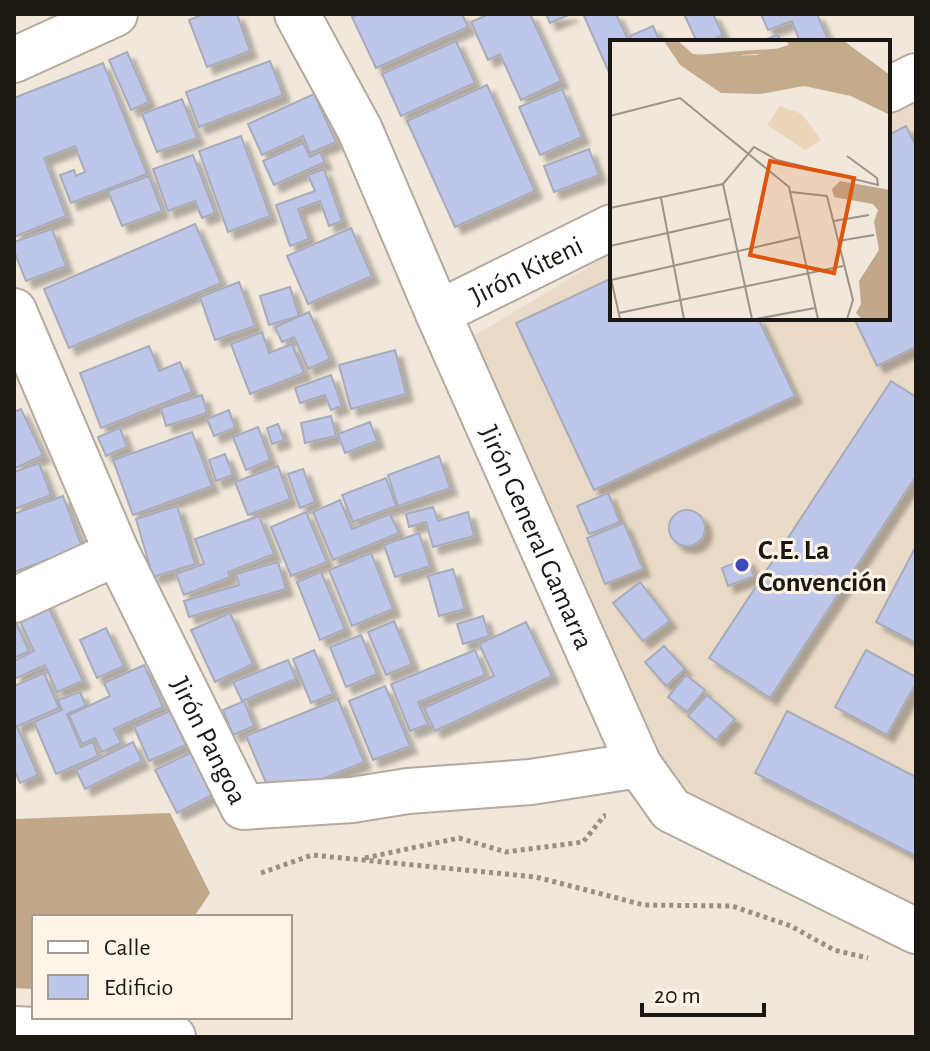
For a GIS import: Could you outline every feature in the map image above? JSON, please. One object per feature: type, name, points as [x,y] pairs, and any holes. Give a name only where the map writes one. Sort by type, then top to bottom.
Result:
[{"type":"street","points":[[14,60],[115,14]]},
{"type":"street","name":"Jirón General Gamarra","points":[[297,14],[360,130],[639,765],[671,810],[916,931]]},
{"type":"street","points":[[890,89],[916,76]]},
{"type":"street","name":"Jirón Kiteni","points":[[438,313],[610,228]]},
{"type":"street","name":"Jirón Pangoa","points":[[19,336],[117,553],[243,807],[352,800],[408,791],[531,782],[639,765]]},
{"type":"street","points":[[14,600],[117,553]]},
{"type":"street","points":[[14,1029],[173,1037]]},
{"type":"path","points":[[357,860],[459,838],[506,852],[583,842],[604,816],[671,810]]},
{"type":"path","points":[[261,873],[312,855],[536,877],[644,905],[732,906],[791,926],[834,950],[878,960]]},
{"type":"shaded area","name":"C.E. La Convención","points":[[916,92],[916,917],[675,788],[462,343],[610,254],[610,320],[890,320],[890,105]]},
{"type":"shaded area","points":[[170,813],[210,893],[195,915],[32,915],[32,989],[14,988],[14,819]]},
{"type":"building","points":[[204,14],[237,14],[250,51],[207,67],[189,20]]},
{"type":"building","points":[[358,14],[462,14],[468,27],[376,68],[352,17]]},
{"type":"building","points":[[489,14],[530,14],[561,81],[521,100],[500,54],[488,60],[471,22]]},
{"type":"building","points":[[546,14],[571,14],[550,23]]},
{"type":"building","points":[[616,14],[628,40],[610,40],[610,74],[584,16]]},
{"type":"building","points":[[684,14],[713,14],[723,35],[712,40],[696,40]]},
{"type":"building","points":[[761,14],[817,14],[828,40],[799,40],[792,21],[768,30]]},
{"type":"building","points":[[653,26],[659,40],[631,40],[630,36]]},
{"type":"building","points":[[778,35],[780,40],[764,40]]},
{"type":"building","points":[[456,41],[475,83],[401,116],[382,74]]},
{"type":"building","points":[[127,52],[149,102],[131,110],[109,60]]},
{"type":"building","points":[[270,61],[283,95],[199,127],[186,92]]},
{"type":"building","points":[[103,63],[147,174],[71,203],[60,175],[74,170],[76,176],[85,172],[75,146],[44,158],[66,216],[14,237],[14,98]]},
{"type":"building","points":[[487,85],[535,191],[455,227],[407,121]]},
{"type":"building","points":[[562,89],[582,137],[540,155],[519,107]]},
{"type":"building","points":[[314,94],[336,142],[310,153],[303,136],[262,155],[248,124]]},
{"type":"building","points":[[182,99],[197,138],[157,152],[142,114]]},
{"type":"building","points":[[906,126],[916,146],[916,347],[877,366],[855,320],[890,320],[890,134]]},
{"type":"building","points":[[241,136],[270,216],[228,232],[199,151]]},
{"type":"building","points":[[303,143],[310,157],[320,152],[325,162],[274,185],[263,161]]},
{"type":"building","points":[[589,149],[599,175],[554,192],[544,166]]},
{"type":"building","points":[[193,155],[215,213],[202,218],[195,201],[168,211],[153,169]]},
{"type":"building","points":[[324,169],[342,221],[329,226],[320,201],[298,209],[309,239],[290,246],[276,205],[315,191],[308,175]]},
{"type":"building","points":[[149,176],[162,211],[122,226],[108,191]]},
{"type":"building","points":[[195,224],[221,283],[69,348],[44,289]]},
{"type":"building","points":[[351,228],[372,276],[308,304],[287,256]]},
{"type":"building","points":[[52,229],[66,266],[26,281],[14,251],[14,242]]},
{"type":"building","points":[[610,279],[610,320],[759,320],[795,396],[594,490],[516,323]]},
{"type":"building","points":[[239,282],[255,326],[215,340],[200,297]]},
{"type":"building","points":[[290,287],[299,316],[269,325],[260,296]]},
{"type":"building","points":[[309,312],[330,359],[308,369],[294,337],[282,342],[275,327]]},
{"type":"building","points":[[262,332],[269,353],[292,344],[304,373],[250,394],[231,344]]},
{"type":"building","points":[[149,346],[159,371],[180,362],[192,392],[101,428],[80,373]]},
{"type":"building","points":[[395,350],[406,394],[351,409],[339,365]]},
{"type":"building","points":[[331,375],[342,406],[331,410],[325,395],[300,403],[295,388]]},
{"type":"building","points":[[891,381],[916,397],[916,476],[770,698],[709,658]]},
{"type":"building","points":[[202,395],[207,413],[166,426],[161,408]]},
{"type":"building","points":[[21,409],[43,455],[14,469],[14,412]]},
{"type":"building","points":[[229,410],[235,428],[214,436],[207,419]]},
{"type":"building","points":[[331,416],[336,436],[305,443],[301,423]]},
{"type":"building","points":[[370,422],[377,441],[345,453],[338,434]]},
{"type":"building","points":[[278,424],[284,440],[272,444],[267,428]]},
{"type":"building","points":[[258,427],[270,460],[246,470],[233,437]]},
{"type":"building","points":[[120,428],[127,447],[106,456],[98,437]]},
{"type":"building","points":[[192,432],[212,486],[133,515],[113,460]]},
{"type":"building","points":[[225,454],[233,475],[216,481],[209,460]]},
{"type":"building","points":[[439,456],[450,488],[398,506],[388,475]]},
{"type":"building","points":[[39,463],[51,495],[14,509],[14,472]]},
{"type":"building","points":[[278,466],[290,499],[248,515],[235,482]]},
{"type":"building","points":[[303,469],[315,502],[300,508],[288,474]]},
{"type":"building","points":[[386,478],[396,506],[353,522],[342,495]]},
{"type":"building","points":[[608,493],[620,522],[589,534],[577,506]]},
{"type":"building","points":[[63,496],[82,547],[14,572],[14,514]]},
{"type":"building","points":[[340,500],[352,529],[390,514],[399,533],[333,560],[313,512]]},
{"type":"building","points":[[177,506],[195,564],[153,577],[136,519]]},
{"type":"building","points":[[433,507],[438,521],[468,512],[474,536],[433,547],[426,522],[409,527],[406,514]]},
{"type":"building","points":[[687,510],[700,515],[705,528],[700,541],[687,546],[674,541],[669,528],[674,515]]},
{"type":"building","points":[[306,512],[327,562],[291,576],[271,527]]},
{"type":"building","points":[[259,516],[274,554],[228,572],[230,577],[184,595],[176,574],[204,564],[195,539]]},
{"type":"building","points":[[624,523],[643,569],[605,584],[587,538]]},
{"type":"building","points":[[419,533],[430,566],[395,577],[384,545]]},
{"type":"building","points":[[916,546],[916,643],[876,622]]},
{"type":"building","points":[[371,553],[393,609],[352,626],[329,570]]},
{"type":"building","points":[[747,558],[754,576],[728,586],[722,568]]},
{"type":"building","points":[[278,562],[286,589],[189,617],[184,601],[239,585],[236,574]]},
{"type":"building","points":[[453,569],[465,609],[439,616],[428,576]]},
{"type":"building","points":[[321,572],[345,629],[320,640],[297,582]]},
{"type":"building","points":[[640,582],[670,621],[643,641],[613,603]]},
{"type":"building","points":[[45,600],[83,681],[57,692],[45,665],[14,679],[14,661],[34,651],[16,613]]},
{"type":"building","points":[[230,613],[253,664],[215,682],[191,630]]},
{"type":"building","points":[[483,616],[489,636],[463,644],[457,624]]},
{"type":"building","points":[[14,618],[29,651],[14,658]]},
{"type":"building","points":[[394,621],[412,664],[386,675],[368,632]]},
{"type":"building","points":[[526,622],[552,676],[435,731],[424,708],[494,676],[479,644]]},
{"type":"building","points":[[106,628],[124,666],[97,678],[80,640]]},
{"type":"building","points":[[361,635],[377,674],[346,687],[330,647]]},
{"type":"building","points":[[664,646],[685,669],[666,686],[645,662]]},
{"type":"building","points":[[314,650],[333,694],[311,703],[293,659]]},
{"type":"building","points":[[475,650],[485,675],[418,702],[428,724],[410,731],[391,684]]},
{"type":"building","points":[[866,650],[916,677],[916,683],[887,735],[835,707]]},
{"type":"building","points":[[288,660],[296,679],[242,701],[233,682]]},
{"type":"building","points":[[144,665],[163,707],[114,729],[121,743],[102,752],[95,738],[82,744],[69,715],[110,696],[104,683]]},
{"type":"building","points":[[44,673],[59,708],[17,726],[38,775],[20,783],[14,769],[14,686]]},
{"type":"building","points":[[686,675],[705,690],[687,712],[668,697]]},
{"type":"building","points":[[385,686],[410,746],[373,760],[349,701]]},
{"type":"building","points":[[80,692],[86,706],[67,714],[81,747],[93,742],[98,756],[56,774],[34,722],[62,710],[58,700]]},
{"type":"building","points":[[707,695],[735,719],[716,740],[688,716]]},
{"type":"building","points":[[338,699],[364,762],[273,799],[246,736]]},
{"type":"building","points":[[244,701],[254,726],[233,735],[223,710]]},
{"type":"building","points":[[170,711],[186,745],[149,761],[134,727]]},
{"type":"building","points":[[787,711],[916,777],[916,856],[755,773]]},
{"type":"building","points":[[133,742],[142,761],[85,789],[76,770]]},
{"type":"building","points":[[192,752],[214,794],[177,813],[155,770]]},
{"type":"place","name":"C.E. La Convención","points":[[742,565]]}]
